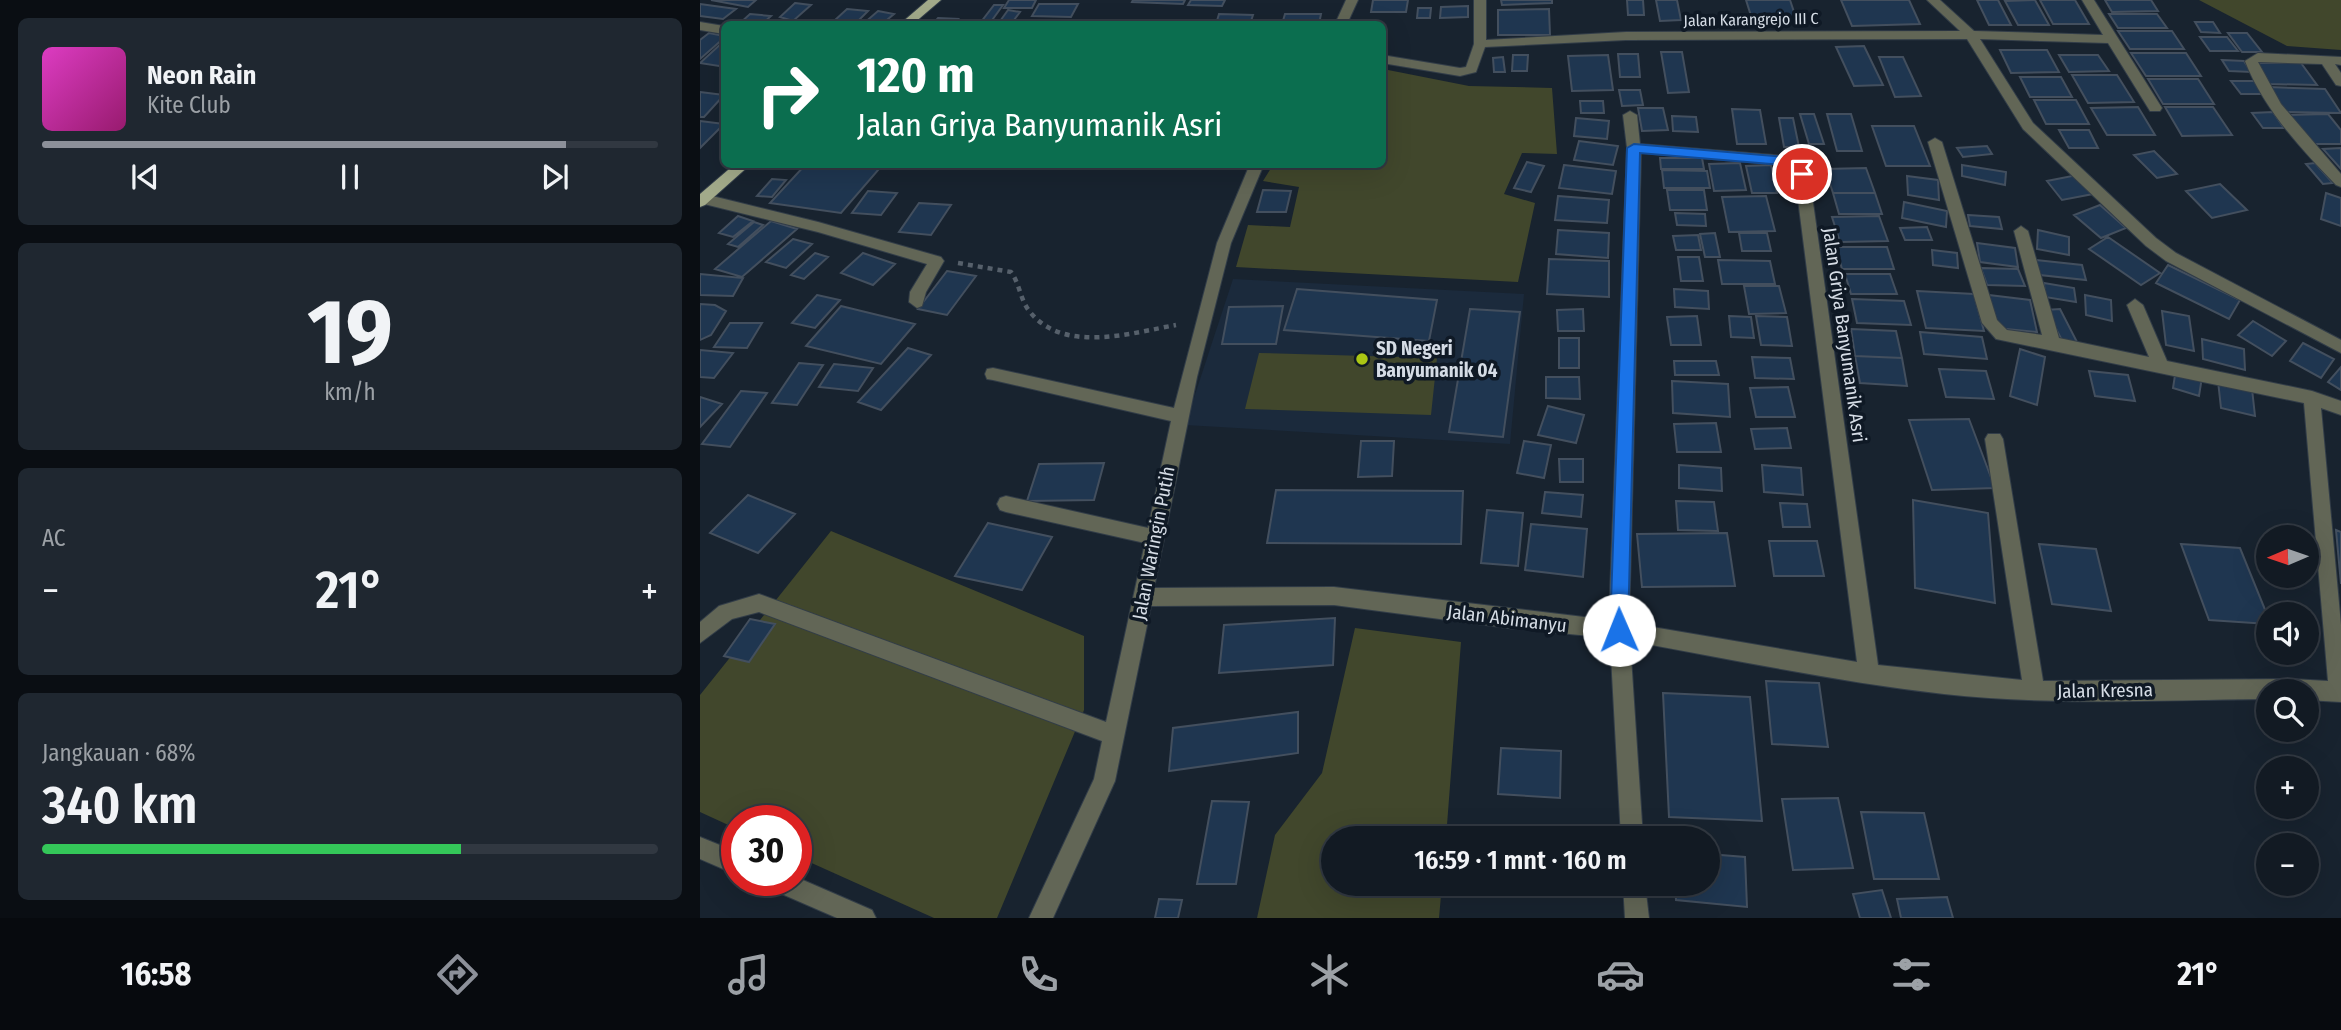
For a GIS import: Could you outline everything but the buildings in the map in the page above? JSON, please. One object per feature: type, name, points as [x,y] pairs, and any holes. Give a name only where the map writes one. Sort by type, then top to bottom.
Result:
[{"type":"main road","points":[[910,21],[935,0]]},
{"type":"main road","points":[[702,201],[739,168]]},
{"type":"street","points":[[1342,21],[1352,0]]},
{"type":"street","points":[[1386,60],[1460,72],[1475,65],[1479,44],[1480,0]]},
{"type":"street","points":[[1933,0],[1971,35],[2020,116],[2171,257],[2341,347]]},
{"type":"street","points":[[2088,0],[2155,108]]},
{"type":"street","points":[[700,26],[721,30]]},
{"type":"street","name":"Jalan Karangrejo III C","points":[[1479,44],[1626,36],[1971,35],[2112,38]]},
{"type":"street","points":[[2341,61],[2258,57],[2252,59],[2251,64],[2281,111],[2320,161],[2341,181]]},
{"type":"street","points":[[2326,60],[2341,82]]},
{"type":"street","points":[[1630,115],[1634,148],[1619,630],[1631,826]]},
{"type":"street","points":[[1935,142],[1990,323],[2002,335],[2312,397],[2341,408]]},
{"type":"street","name":"Jalan Griya Banyumanik Asri","points":[[1634,148],[1787,161],[1802,174],[1869,674]]},
{"type":"street","name":"Jalan Waringin Putih","points":[[1041,918],[1104,781],[1180,416],[1224,243],[1255,168]]},
{"type":"street","points":[[702,201],[818,227],[936,261],[918,292],[918,302]]},
{"type":"street","points":[[2021,232],[2052,343]]},
{"type":"street","points":[[2135,305],[2161,366]]},
{"type":"street","points":[[993,374],[1180,416]]},
{"type":"street","points":[[2312,397],[2329,606],[2340,692]]},
{"type":"street","points":[[1994,439],[2034,691]]},
{"type":"street","points":[[1006,504],[1154,537]]},
{"type":"street","name":"Jalan Abimanyu","points":[[1142,597],[1334,596],[1508,619],[1619,630],[1869,674]]},
{"type":"street","points":[[700,634],[726,612],[759,603],[1114,735]]},
{"type":"street","name":"Jalan Kresna","points":[[1869,674],[2034,691],[2292,689],[2340,692]]},
{"type":"street","points":[[700,848],[721,857]]},
{"type":"street","points":[[812,896],[864,918]]},
{"type":"street","points":[[1635,896],[1637,918]]},
{"type":"path","points":[[936,261],[1012,272],[1028,310],[1041,322],[1073,338],[1121,334],[1204,320]]},
{"type":"shaded area","name":"SD Negeri Banyumanik 04","points":[[1233,279],[1524,294],[1510,444],[1185,425]]},
{"type":"green space","points":[[2199,0],[2341,0],[2341,50],[2287,46]]},
{"type":"green space","points":[[1386,70],[1469,86],[1552,88],[1557,154],[1522,153],[1504,194],[1535,203],[1518,282],[1236,267],[1248,225],[1290,227],[1299,187],[1263,181],[1271,168],[1386,168]]},
{"type":"green space","points":[[1259,353],[1437,358],[1431,415],[1245,409]]},
{"type":"green space","points":[[831,531],[1084,636],[1084,710],[997,918],[934,918],[812,863],[812,805],[721,805],[721,822],[700,812],[700,695]]},
{"type":"green space","points":[[1355,628],[1461,642],[1447,826],[1321,826],[1321,896],[1441,896],[1439,918],[1257,918],[1275,835],[1322,773]]},
{"type":"place","name":"SD Negeri Banyumanik 04","points":[[1362,359]]},
{"type":"route","points":[[1619,630],[1634,148],[1787,161],[1796,166],[1802,174]]}]
